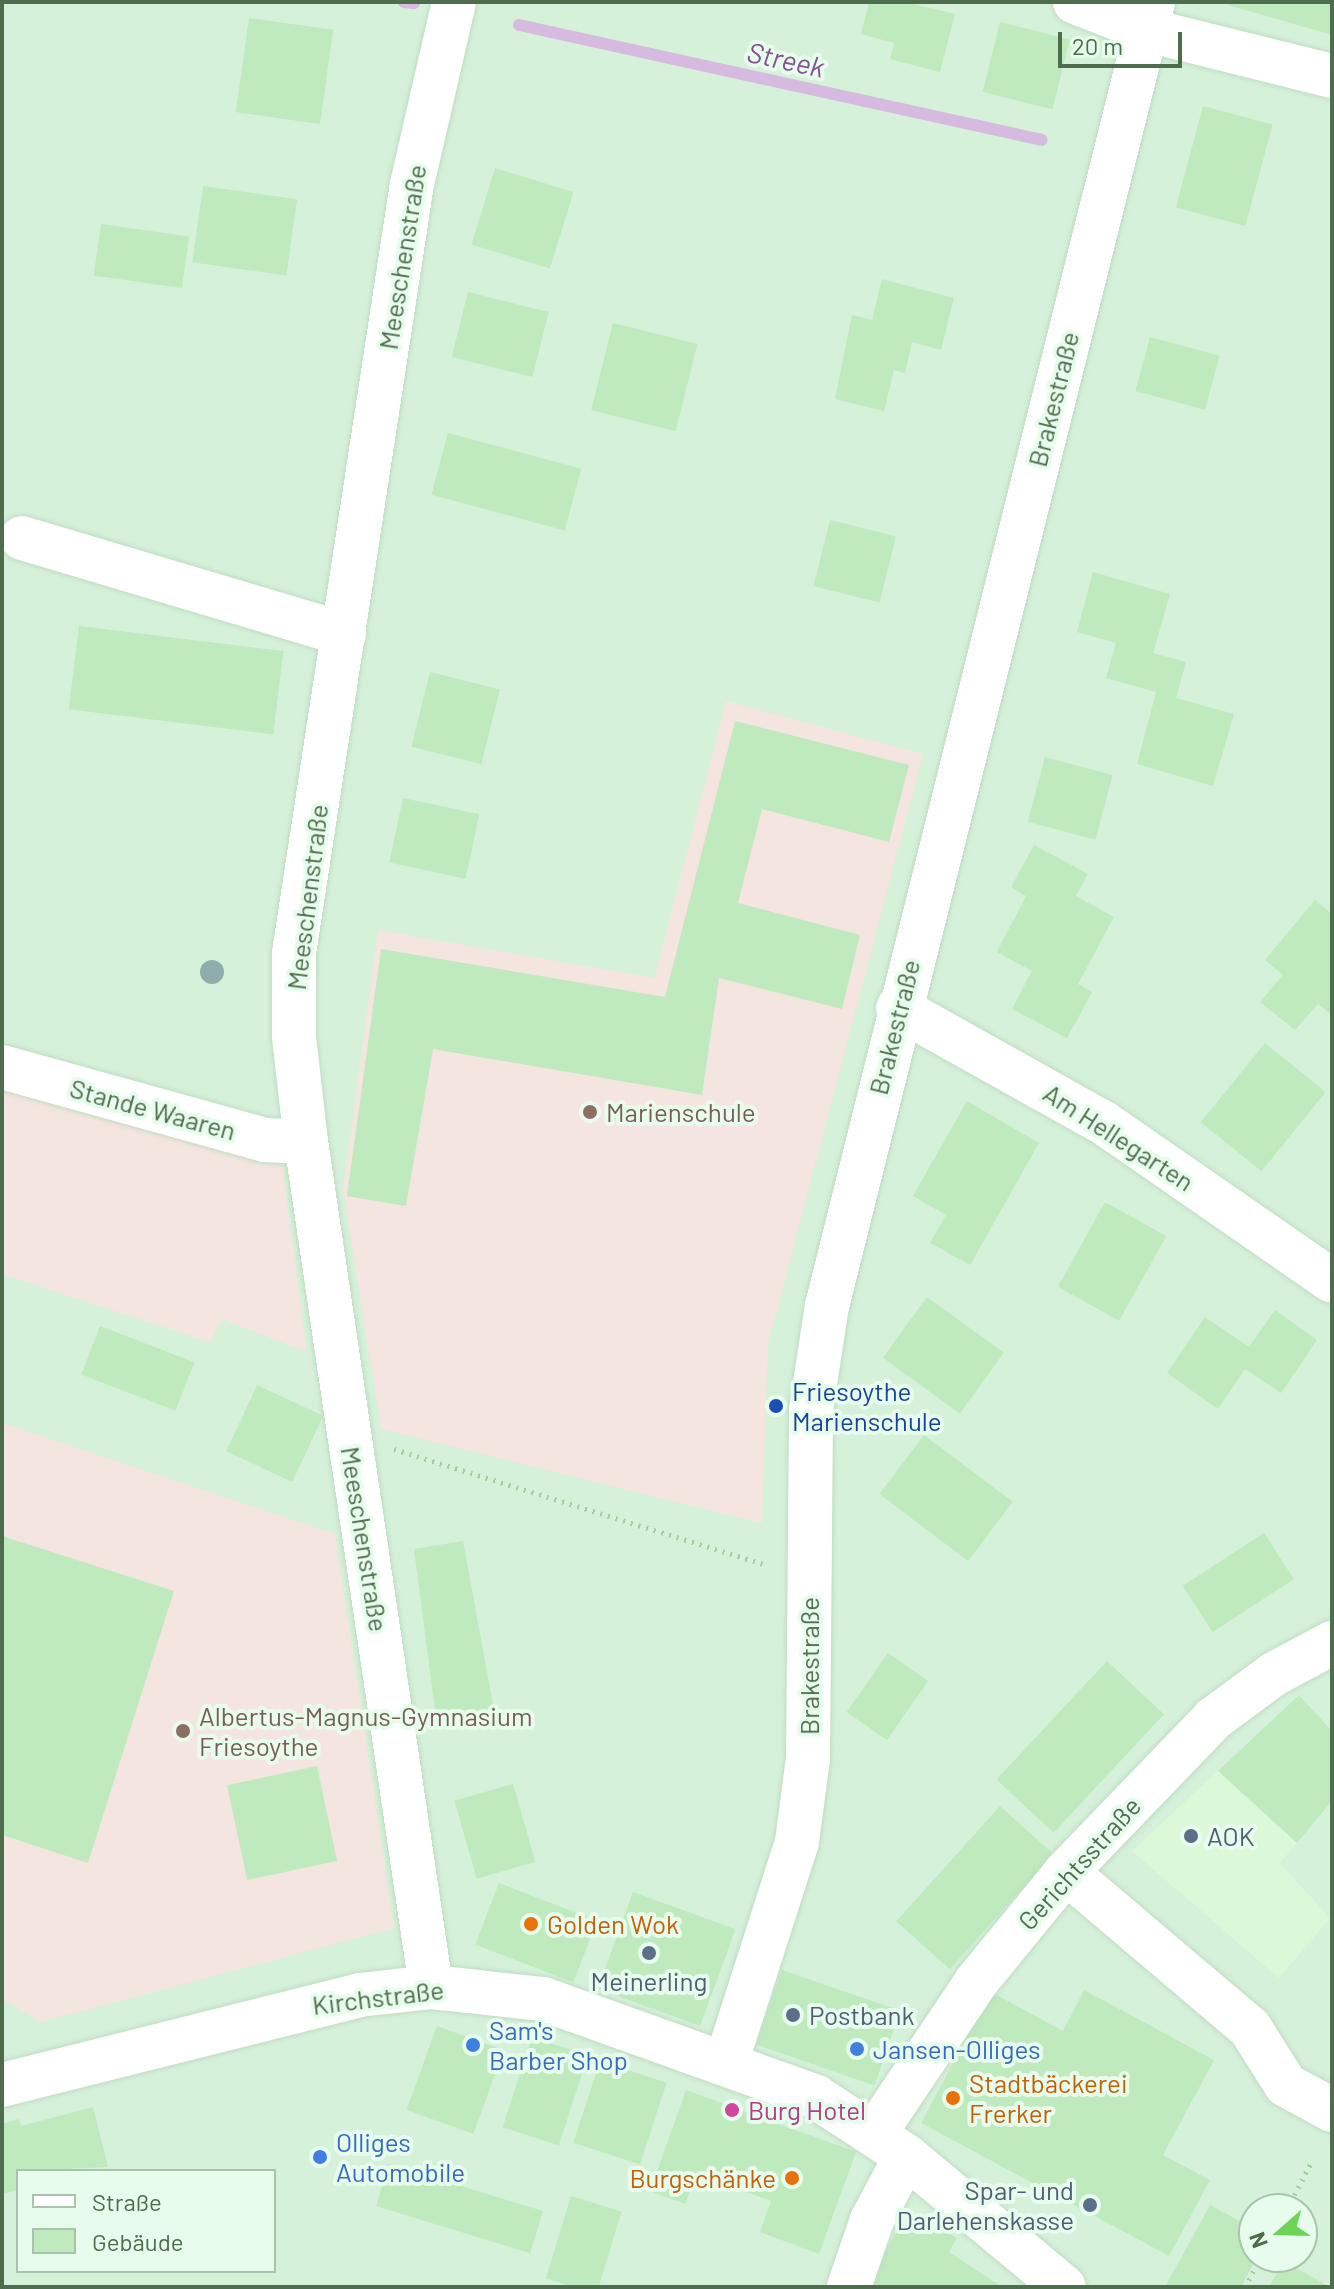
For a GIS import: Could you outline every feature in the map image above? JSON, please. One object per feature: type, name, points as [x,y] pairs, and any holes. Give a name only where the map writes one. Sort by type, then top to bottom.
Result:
[{"type":"street","name":"Meeschenstraße","points":[[431,1987],[306,1142],[294,1036],[294,953],[412,184],[454,2]]},
{"type":"street","points":[[1075,2],[1150,16],[1332,76]]},
{"type":"street","name":"Brakestraße","points":[[726,2063],[797,1842],[808,1759],[811,1410],[827,1306],[898,1008],[1150,16]]},
{"type":"street","points":[[22,538],[344,634]]},
{"type":"street","name":"Am Hellegarten","points":[[898,1008],[1104,1123],[1332,1281]]},
{"type":"street","name":"Stande Waaren","points":[[2,1067],[265,1140],[306,1142]]},
{"type":"street","name":"Gerichtsstraße","points":[[849,2287],[872,2220],[890,2144],[976,1982],[1066,1872],[1213,1719],[1274,1674],[1332,1643]]},
{"type":"street","points":[[1066,1872],[1250,2028],[1286,2085],[1332,2110]]},
{"type":"street","name":"Kirchstraße","points":[[2,2085],[266,2015],[431,1987],[543,1999],[816,2097],[890,2144],[1064,2287]]},
{"type":"path","points":[[349,1435],[810,1579]]},
{"type":"path","points":[[1295,2193],[1312,2161]]},
{"type":"shaded area","points":[[2,2],[1332,2],[1332,2287],[2,2287]]},
{"type":"shaded area","name":"Marienschule","points":[[726,701],[923,754],[768,1344],[762,1523],[381,1429],[343,1189],[378,930],[654,978]]},
{"type":"shaded area","points":[[2,1085],[281,1156],[307,1352],[222,1319],[210,1342],[2,1274]]},
{"type":"shaded area","name":"Albertus-Magnus-Gymnasium Friesoythe","points":[[2,1423],[335,1534],[394,1928],[41,2022],[2,1999]]},
{"type":"shaded area","points":[[1299,1695],[1332,1731],[1332,1801],[1280,1863],[1330,1918],[1279,1978],[1132,1851]]},
{"type":"building","points":[[869,2],[905,2],[955,14],[940,72],[890,59],[894,43],[861,34]]},
{"type":"building","points":[[1229,2],[1332,2],[1332,35],[1228,5]]},
{"type":"building","points":[[249,18],[333,30],[320,124],[236,112]]},
{"type":"building","points":[[1000,22],[1070,39],[1052,109],[983,92]]},
{"type":"building","points":[[1203,106],[1273,125],[1245,226],[1176,207]]},
{"type":"building","points":[[495,168],[573,192],[550,268],[472,245]]},
{"type":"building","points":[[203,186],[297,199],[286,275],[192,262]]},
{"type":"building","points":[[101,224],[189,236],[182,288],[94,275]]},
{"type":"building","points":[[882,279],[954,298],[941,350],[912,342],[905,373],[894,370],[884,411],[835,399],[852,315],[872,320]]},
{"type":"building","points":[[468,292],[549,312],[532,377],[452,357]]},
{"type":"building","points":[[613,323],[697,344],[676,431],[591,410]]},
{"type":"building","points":[[1150,337],[1220,356],[1205,410],[1136,391]]},
{"type":"building","points":[[448,433],[581,469],[565,531],[431,495]]},
{"type":"building","points":[[830,520],[896,536],[880,602],[814,586]]},
{"type":"building","points":[[1093,572],[1170,594],[1153,653],[1186,662],[1176,698],[1234,714],[1213,786],[1137,764],[1156,692],[1106,678],[1116,643],[1077,632]]},
{"type":"building","points":[[79,626],[283,651],[273,734],[69,709]]},
{"type":"building","points":[[430,672],[500,689],[481,764],[411,747]]},
{"type":"building","points":[[735,721],[909,765],[889,842],[762,809],[738,903],[860,935],[842,1009],[719,978],[702,1095],[433,1049],[406,1206],[347,1196],[381,949],[665,997]]},
{"type":"building","points":[[1045,757],[1113,775],[1095,840],[1028,822]]},
{"type":"building","points":[[403,798],[479,814],[466,879],[389,863]]},
{"type":"building","points":[[1034,845],[1088,874],[1076,896],[1114,917],[1078,984],[1092,992],[1067,1038],[1012,1009],[1032,971],[997,952],[1026,896],[1011,887]]},
{"type":"building","points":[[1315,900],[1332,914],[1332,1015],[1318,1004],[1295,1030],[1260,1002],[1283,975],[1265,960]]},
{"type":"building","points":[[1265,1043],[1326,1092],[1261,1171],[1201,1122]]},
{"type":"building","points":[[967,1101],[1039,1143],[970,1265],[930,1243],[946,1215],[913,1196]]},
{"type":"building","points":[[1105,1202],[1166,1236],[1119,1321],[1058,1287]]},
{"type":"building","points":[[927,1297],[1004,1353],[960,1414],[883,1358]]},
{"type":"building","points":[[1275,1310],[1317,1340],[1281,1393],[1245,1369],[1218,1409],[1167,1373],[1205,1317],[1249,1347]]},
{"type":"building","points":[[100,1326],[194,1362],[176,1411],[81,1375]]},
{"type":"building","points":[[257,1385],[323,1416],[292,1482],[226,1451]]},
{"type":"building","points":[[924,1435],[1013,1502],[968,1561],[879,1494]]},
{"type":"building","points":[[1264,1533],[1294,1579],[1213,1632],[1183,1586]]},
{"type":"building","points":[[2,1536],[174,1591],[88,1863],[2,1835]]},
{"type":"building","points":[[463,1541],[495,1715],[437,1725],[414,1549]]},
{"type":"building","points":[[888,1653],[928,1681],[887,1740],[847,1712]]},
{"type":"building","points":[[1107,1661],[1164,1714],[1054,1833],[997,1779]]},
{"type":"building","points":[[1299,1695],[1332,1731],[1332,1801],[1297,1843],[1218,1771]]},
{"type":"building","points":[[317,1766],[337,1861],[247,1880],[227,1785]]},
{"type":"building","points":[[513,1784],[535,1862],[477,1879],[454,1801]]},
{"type":"building","points":[[1000,1806],[1054,1854],[950,1969],[896,1921]]},
{"type":"building","points":[[499,1883],[597,1921],[573,1982],[475,1945]]},
{"type":"building","points":[[633,1892],[735,1929],[700,2026],[598,1989]]},
{"type":"building","points":[[782,1970],[900,2011],[874,2085],[756,2045]]},
{"type":"building","points":[[1084,1990],[1214,2060],[1163,2155],[1210,2180],[1169,2256],[921,2123],[991,1992],[1063,2031]]},
{"type":"building","points":[[437,2026],[504,2050],[473,2134],[407,2110]]},
{"type":"building","points":[[532,2037],[588,2055],[559,2146],[503,2127]]},
{"type":"building","points":[[600,2061],[667,2083],[640,2164],[573,2143]]},
{"type":"building","points":[[686,2090],[856,2152],[819,2254],[760,2232],[771,2201],[696,2173],[685,2204],[650,2191]]},
{"type":"building","points":[[93,2107],[108,2167],[16,2169],[16,2190],[2,2194],[2,2124],[19,2119],[21,2126]]},
{"type":"building","points":[[389,2164],[543,2211],[530,2253],[376,2206]]},
{"type":"building","points":[[571,2196],[622,2211],[599,2287],[575,2287],[546,2278]]},
{"type":"building","points":[[1210,2205],[1238,2220],[1238,2273],[1248,2273],[1241,2287],[1165,2287]]},
{"type":"building","points":[[909,2210],[957,2238],[949,2252],[1002,2287],[865,2287]]},
{"type":"building","points":[[1277,2273],[1305,2273],[1330,2287],[1269,2287]]},
{"type":"waterway","name":"Streek","points":[[404,2],[414,3]]},
{"type":"waterway","name":"Streek","points":[[519,25],[1042,140]]},
{"type":"place","name":"Marienschule","points":[[590,1112]]},
{"type":"place","name":"Friesoythe Marienschule","points":[[776,1406]]},
{"type":"place","name":"Albertus-Magnus-Gymnasium Friesoythe","points":[[183,1731]]},
{"type":"place","name":"AOK","points":[[1191,1836]]},
{"type":"place","name":"Golden Wok","points":[[531,1924]]},
{"type":"place","name":"Meinerling","points":[[649,1953]]},
{"type":"place","name":"Postbank","points":[[793,2015]]},
{"type":"place","name":"Sam's Barber Shop","points":[[473,2045]]},
{"type":"place","name":"Jansen-Olliges","points":[[857,2049]]},
{"type":"place","name":"Stadtbäckerei Frerker","points":[[953,2098]]},
{"type":"place","name":"Burg Hotel","points":[[732,2110]]},
{"type":"place","name":"Olliges Automobile","points":[[320,2157]]},
{"type":"place","name":"Burgschänke","points":[[792,2178]]},
{"type":"place","name":"Spar- und Darlehenskasse","points":[[1090,2205]]}]
